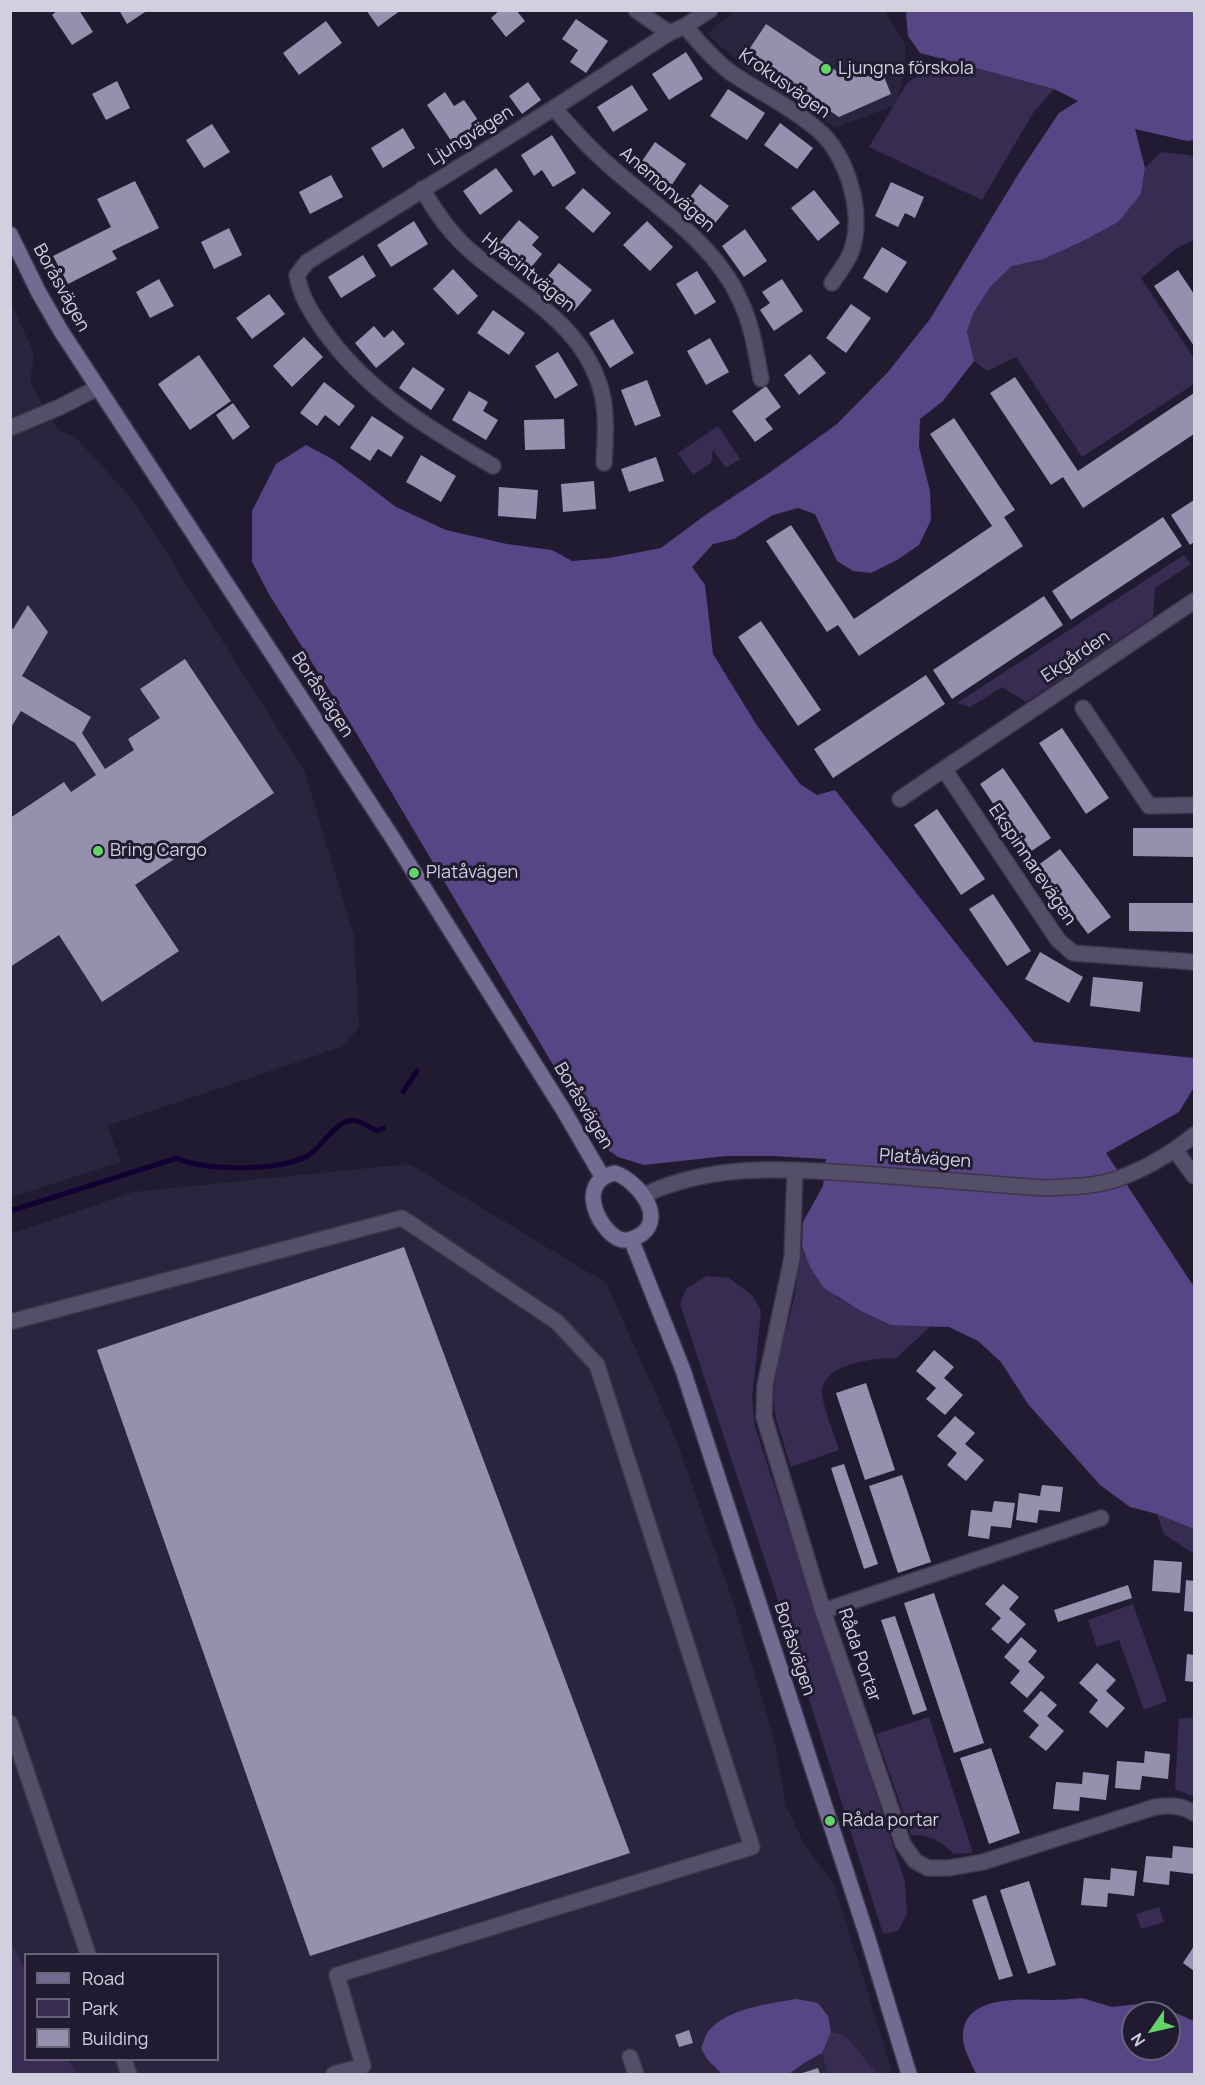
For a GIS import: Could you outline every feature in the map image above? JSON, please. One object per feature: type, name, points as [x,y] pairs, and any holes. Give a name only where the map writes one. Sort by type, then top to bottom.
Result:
[{"type":"street","points":[[636,10],[669,33]]},
{"type":"street","name":"Ljungvägen","points":[[493,466],[434,431],[400,408],[371,384],[348,361],[318,322],[299,290],[297,275],[307,262],[554,108],[669,33],[710,10]]},
{"type":"street","name":"Krokusvägen","points":[[685,26],[702,48],[730,71],[819,130],[841,160],[848,177],[857,222],[850,253],[832,283]]},
{"type":"street","name":"Anemonvägen","points":[[554,108],[579,137],[609,166],[696,239],[724,273],[740,298],[752,331],[760,379]]},
{"type":"street","name":"Hyacintvägen","points":[[422,189],[439,217],[458,239],[559,321],[578,343],[590,364],[603,396],[606,416],[604,463]]},
{"type":"street","name":"Boråsvägen","points":[[10,234],[39,293],[97,388],[390,834],[564,1111],[603,1178]]},
{"type":"street","points":[[10,428],[60,407],[97,388]]},
{"type":"street","name":"Ekgården","points":[[944,769],[1194,601]]},
{"type":"street","points":[[1083,708],[1149,806],[1194,805]]},
{"type":"street","points":[[900,799],[944,769]]},
{"type":"street","name":"Ekspinnarevägen","points":[[944,769],[1058,940],[1074,953],[1194,962]]},
{"type":"street","name":"Platåvägen","points":[[644,1195],[694,1177],[744,1169],[795,1170],[1043,1188],[1078,1186],[1116,1179],[1175,1150],[1194,1136]]},
{"type":"street","points":[[1175,1150],[1194,1176]]},
{"type":"street","name":"Råda Portar","points":[[795,1170],[792,1258],[765,1385],[764,1417],[824,1611],[903,1844],[915,1861],[928,1868],[949,1868],[983,1862],[1155,1807],[1172,1804],[1194,1813]]},
{"type":"street","points":[[615,1173],[623,1176],[644,1195],[651,1217],[648,1226],[644,1232],[624,1241],[614,1237],[600,1219],[592,1193],[595,1185],[603,1178],[615,1173]]},
{"type":"street","points":[[10,1322],[402,1218],[556,1322],[597,1365],[752,1847],[337,1975],[363,2066],[334,2074]]},
{"type":"street","name":"Boråsvägen","points":[[632,1239],[683,1370],[909,2074]]},
{"type":"street","name":"Råda Portar","points":[[824,1611],[1101,1518]]},
{"type":"street","points":[[10,1723],[88,1953]]},
{"type":"street","points":[[630,2057],[636,2074]]},
{"type":"shaded area","name":"Ljungna förskola","points":[[734,11],[885,11],[905,45],[905,68],[896,105],[835,128],[748,71],[707,34]]},
{"type":"shaded area","points":[[908,11],[1194,11],[1194,140],[1187,141],[1135,129],[1145,168],[1141,194],[1118,222],[1044,259],[1012,266],[991,286],[974,312],[967,331],[974,361],[943,401],[920,419],[919,447],[930,491],[931,520],[919,545],[897,560],[871,573],[853,571],[837,561],[815,514],[798,508],[773,515],[734,539],[713,544],[692,567],[705,585],[713,654],[756,724],[800,784],[817,795],[835,790],[1034,1042],[1194,1058],[1194,1087],[1179,1112],[1106,1153],[1194,1287],[1194,1529],[1157,1514],[1130,1507],[1100,1485],[1028,1404],[1001,1362],[978,1341],[949,1327],[891,1325],[861,1311],[824,1288],[810,1267],[802,1246],[803,1222],[823,1186],[826,1159],[726,1156],[644,1165],[618,1157],[600,1144],[352,726],[270,596],[252,562],[252,511],[276,464],[306,445],[334,460],[396,507],[446,530],[507,544],[552,550],[572,561],[609,558],[661,548],[837,424],[888,372],[930,319],[1019,173],[1059,113],[1078,101],[1054,89],[920,53],[908,36],[906,14]]},
{"type":"shaded area","points":[[10,301],[34,353],[30,384],[58,430],[75,437],[133,500],[304,770],[354,936],[359,1028],[341,1047],[107,1126],[121,1162],[11,1197]]},
{"type":"shaded area","points":[[409,1164],[606,1283],[676,1439],[734,1605],[774,1739],[786,1806],[803,1842],[835,1887],[893,2074],[76,2074],[70,2061],[219,2061],[219,1953],[24,1953],[24,1968],[11,1939],[11,1234],[133,1192]]},
{"type":"shaded area","points":[[1082,1998],[1112,2007],[1121,2006],[1121,2061],[1181,2061],[1181,2015],[1194,2021],[1194,2073],[976,2074],[966,2053],[963,2039],[965,2025],[971,2014],[981,2007],[1008,2000]]},
{"type":"shaded area","points":[[797,1999],[818,2003],[828,2016],[831,2032],[822,2053],[789,2074],[722,2074],[707,2059],[701,2048],[705,2037],[713,2026],[723,2019],[747,2009]]},
{"type":"green space","points":[[943,59],[1054,89],[1033,113],[982,200],[869,147],[907,83]]},
{"type":"green space","points":[[1161,152],[1190,155],[1194,158],[1194,240],[1177,248],[1141,278],[1194,358],[1194,384],[1082,457],[1016,357],[987,371],[974,361],[967,331],[974,312],[991,286],[1012,266],[1044,259],[1085,240],[1141,194],[1145,168]]},
{"type":"green space","points":[[718,426],[740,459],[726,468],[713,450],[711,463],[693,475],[678,453]]},
{"type":"green space","points":[[1184,555],[1191,564],[1155,588],[1153,617],[1026,702],[1002,687],[970,707],[957,703]]},
{"type":"green space","points":[[802,1246],[810,1267],[838,1298],[891,1324],[931,1326],[896,1358],[864,1361],[841,1368],[831,1374],[822,1392],[839,1450],[791,1467],[776,1419],[773,1397],[778,1362],[794,1299]]},
{"type":"green space","points":[[707,1276],[729,1278],[753,1296],[761,1311],[752,1398],[755,1427],[905,1882],[907,1914],[898,1931],[883,1934],[773,1585],[680,1304],[686,1289]]},
{"type":"green space","points":[[1157,1514],[1194,1529],[1194,1554],[1164,1534]]},
{"type":"green space","points":[[1133,1604],[1167,1701],[1144,1710],[1119,1640],[1097,1647],[1088,1620]]},
{"type":"green space","points":[[929,1717],[973,1853],[954,1854],[934,1839],[911,1835],[876,1734]]},
{"type":"green space","points":[[1179,1718],[1194,1718],[1194,1797],[1175,1789]]},
{"type":"green space","points":[[1159,1907],[1164,1922],[1141,1929],[1136,1914]]},
{"type":"green space","points":[[10,1939],[24,1968],[24,2061],[70,2061],[76,2074],[11,2074]]},
{"type":"green space","points":[[831,2032],[846,2036],[877,2074],[828,2074],[822,2053]]},
{"type":"building","points":[[58,10],[79,10],[93,32],[72,45],[52,15]]},
{"type":"building","points":[[119,10],[148,10],[127,24]]},
{"type":"building","points":[[366,10],[401,10],[378,27]]},
{"type":"building","points":[[500,10],[516,10],[525,21],[506,37],[491,18]]},
{"type":"building","points":[[576,19],[608,41],[586,73],[570,62],[578,50],[562,39]]},
{"type":"building","points":[[326,21],[342,43],[299,75],[283,53]]},
{"type":"building","points":[[766,24],[844,76],[878,62],[891,94],[839,117],[746,54]]},
{"type":"building","points":[[686,52],[703,79],[669,100],[652,74]]},
{"type":"building","points":[[117,81],[130,108],[106,120],[92,94]]},
{"type":"building","points":[[528,82],[541,100],[522,114],[509,96]]},
{"type":"building","points":[[632,85],[648,110],[613,132],[597,107]]},
{"type":"building","points":[[728,89],[765,113],[747,140],[710,116]]},
{"type":"building","points":[[445,92],[454,106],[464,100],[480,123],[452,142],[427,105]]},
{"type":"building","points":[[780,123],[813,148],[797,169],[764,145]]},
{"type":"building","points":[[212,124],[230,152],[204,168],[186,140]]},
{"type":"building","points":[[403,128],[415,148],[383,168],[371,148]]},
{"type":"building","points":[[552,135],[576,173],[553,187],[542,170],[534,176],[521,155]]},
{"type":"building","points":[[655,142],[686,164],[671,186],[640,164]]},
{"type":"building","points":[[496,168],[513,191],[480,215],[463,191]]},
{"type":"building","points":[[331,175],[343,197],[310,214],[299,192]]},
{"type":"building","points":[[135,181],[159,228],[112,251],[117,259],[68,284],[53,256],[111,227],[97,199]]},
{"type":"building","points":[[891,182],[924,197],[915,218],[905,213],[898,227],[875,216]]},
{"type":"building","points":[[700,184],[729,206],[712,227],[684,205]]},
{"type":"building","points":[[583,188],[611,213],[593,233],[565,208]]},
{"type":"building","points":[[814,190],[840,223],[818,241],[791,208]]},
{"type":"building","points":[[519,220],[539,237],[532,245],[542,254],[525,275],[494,249]]},
{"type":"building","points":[[414,221],[428,244],[391,267],[377,245]]},
{"type":"building","points":[[647,221],[673,247],[650,271],[623,245]]},
{"type":"building","points":[[229,228],[242,255],[214,269],[201,242]]},
{"type":"building","points":[[745,229],[767,261],[744,277],[722,246]]},
{"type":"building","points":[[882,247],[907,262],[887,293],[863,278]]},
{"type":"building","points":[[363,255],[376,276],[341,298],[328,277]]},
{"type":"building","points":[[559,263],[592,290],[574,311],[541,284]]},
{"type":"building","points":[[453,269],[478,296],[458,315],[433,289]]},
{"type":"building","points":[[1178,270],[1194,294],[1194,346],[1154,286]]},
{"type":"building","points":[[697,271],[716,302],[695,315],[676,284]]},
{"type":"building","points":[[159,279],[174,306],[150,318],[136,292]]},
{"type":"building","points":[[782,279],[803,311],[774,331],[760,310],[770,303],[762,292]]},
{"type":"building","points":[[269,294],[285,314],[252,339],[236,318]]},
{"type":"building","points":[[851,304],[871,318],[846,353],[826,338]]},
{"type":"building","points":[[493,310],[525,333],[509,355],[477,333]]},
{"type":"building","points":[[613,319],[634,353],[610,368],[589,333]]},
{"type":"building","points":[[374,326],[384,338],[393,330],[405,344],[376,368],[355,343]]},
{"type":"building","points":[[304,337],[323,357],[292,387],[273,366]]},
{"type":"building","points":[[710,338],[729,372],[706,385],[687,351]]},
{"type":"building","points":[[558,352],[578,385],[555,399],[535,366]]},
{"type":"building","points":[[810,354],[826,373],[799,395],[784,375]]},
{"type":"building","points":[[199,355],[231,401],[190,430],[158,384]]},
{"type":"building","points":[[413,367],[445,389],[431,410],[399,388]]},
{"type":"building","points":[[1015,377],[1078,471],[1194,393],[1194,434],[1083,508],[1063,477],[1051,485],[990,393]]},
{"type":"building","points":[[647,380],[661,416],[635,426],[621,390]]},
{"type":"building","points":[[324,382],[355,406],[339,426],[325,415],[317,426],[300,413]]},
{"type":"building","points":[[766,386],[781,407],[765,419],[773,429],[755,442],[732,411]]},
{"type":"building","points":[[469,391],[488,402],[483,411],[498,420],[486,440],[452,420]]},
{"type":"building","points":[[233,403],[250,427],[233,440],[216,415]]},
{"type":"building","points":[[372,416],[404,437],[391,457],[378,449],[370,461],[350,448]]},
{"type":"building","points":[[954,418],[1015,510],[1004,517],[1023,546],[859,656],[838,625],[827,632],[766,541],[791,525],[854,619],[992,526],[930,434]]},
{"type":"building","points":[[564,419],[565,449],[525,450],[524,420]]},
{"type":"building","points":[[421,455],[456,476],[441,502],[406,482]]},
{"type":"building","points":[[656,457],[664,481],[629,492],[621,469]]},
{"type":"building","points":[[594,481],[596,509],[563,512],[561,484]]},
{"type":"building","points":[[499,487],[538,490],[536,519],[498,516]]},
{"type":"building","points":[[1194,500],[1194,542],[1190,545],[1171,515]]},
{"type":"building","points":[[1163,517],[1182,546],[1071,620],[1052,591]]},
{"type":"building","points":[[1044,596],[1063,625],[952,699],[933,670]]},
{"type":"building","name":"Bring Cargo","points":[[28,605],[48,632],[22,676],[91,717],[82,733],[105,769],[134,750],[128,739],[160,718],[140,689],[185,659],[274,793],[135,885],[179,951],[102,1002],[59,935],[10,967],[10,818],[64,782],[71,792],[96,775],[75,743],[21,711],[10,729],[10,626],[13,629]]},
{"type":"building","points":[[761,621],[821,710],[798,726],[738,637]]},
{"type":"building","points":[[926,675],[945,704],[833,778],[814,749]]},
{"type":"building","points":[[1062,728],[1109,798],[1086,814],[1039,743]]},
{"type":"building","points":[[1003,768],[1051,838],[1027,854],[980,784]]},
{"type":"building","points":[[937,809],[985,879],[961,895],[914,825]]},
{"type":"building","points":[[1133,828],[1194,828],[1194,857],[1133,856]]},
{"type":"building","points":[[1060,849],[1111,917],[1088,934],[1037,866]]},
{"type":"building","points":[[993,894],[1031,951],[1007,966],[969,909]]},
{"type":"building","points":[[1129,903],[1194,903],[1194,932],[1129,931]]},
{"type":"building","points":[[1040,952],[1083,977],[1069,1003],[1025,979]]},
{"type":"building","points":[[1093,977],[1143,982],[1140,1012],[1090,1006]]},
{"type":"building","points":[[404,1247],[630,1853],[310,1956],[97,1350]]},
{"type":"building","points":[[934,1350],[954,1367],[944,1378],[963,1395],[945,1415],[926,1399],[936,1388],[916,1371]]},
{"type":"building","points":[[866,1383],[895,1470],[865,1480],[836,1393]]},
{"type":"building","points":[[955,1416],[975,1433],[965,1444],[984,1460],[966,1481],[947,1465],[957,1453],[937,1436]]},
{"type":"building","points":[[844,1464],[878,1564],[864,1569],[831,1468]]},
{"type":"building","points":[[902,1475],[931,1562],[898,1573],[869,1486]]},
{"type":"building","points":[[1042,1485],[1063,1487],[1060,1512],[1039,1510],[1037,1523],[1016,1520],[1019,1493],[1040,1496]]},
{"type":"building","points":[[994,1501],[1015,1503],[1011,1528],[991,1526],[989,1539],[968,1536],[971,1510],[992,1512]]},
{"type":"building","points":[[1154,1560],[1182,1562],[1180,1593],[1152,1591]]},
{"type":"building","points":[[1186,1580],[1194,1581],[1194,1612],[1184,1611]]},
{"type":"building","points":[[1003,1584],[1019,1597],[1009,1609],[1026,1624],[1008,1644],[991,1629],[1001,1618],[985,1604]]},
{"type":"building","points":[[1128,1585],[1132,1598],[1058,1622],[1054,1610]]},
{"type":"building","points":[[934,1593],[984,1743],[954,1753],[904,1603]]},
{"type":"building","points":[[895,1616],[927,1710],[913,1715],[881,1620]]},
{"type":"building","points":[[1021,1637],[1037,1651],[1028,1662],[1045,1677],[1027,1698],[1010,1683],[1020,1671],[1004,1657]]},
{"type":"building","points":[[1187,1654],[1194,1655],[1194,1682],[1185,1681]]},
{"type":"building","points":[[1097,1663],[1116,1680],[1106,1691],[1125,1708],[1107,1728],[1089,1712],[1098,1700],[1079,1683]]},
{"type":"building","points":[[1041,1691],[1057,1705],[1047,1716],[1064,1731],[1046,1751],[1029,1737],[1039,1725],[1023,1711]]},
{"type":"building","points":[[991,1748],[1020,1833],[989,1844],[960,1758]]},
{"type":"building","points":[[1145,1751],[1170,1754],[1168,1779],[1142,1776],[1140,1790],[1115,1788],[1117,1761],[1144,1763]]},
{"type":"building","points":[[1083,1772],[1109,1775],[1106,1800],[1080,1797],[1079,1811],[1053,1809],[1056,1782],[1082,1784]]},
{"type":"building","points":[[1173,1846],[1194,1848],[1194,1874],[1170,1871],[1169,1885],[1143,1882],[1146,1856],[1172,1858]]},
{"type":"building","points":[[1111,1868],[1137,1871],[1134,1896],[1108,1893],[1107,1907],[1081,1905],[1084,1878],[1110,1880]]},
{"type":"building","points":[[1029,1881],[1056,1965],[1028,1974],[1000,1890]]},
{"type":"building","points":[[986,1895],[1013,1976],[999,1980],[972,1900]]},
{"type":"building","points":[[1194,1946],[1194,1971],[1183,1963]]},
{"type":"building","points":[[689,2030],[693,2043],[679,2047],[675,2035]]},
{"type":"building","points":[[818,2068],[820,2074],[799,2074]]},
{"type":"waterway","points":[[403,1092],[417,1071]]},
{"type":"waterway","points":[[10,1211],[177,1158],[205,1166],[263,1167],[297,1160],[309,1155],[347,1121],[359,1122],[377,1131],[383,1128]]},
{"type":"place","name":"Ljungna förskola","points":[[826,69]]},
{"type":"place","name":"Bring Cargo","points":[[98,851]]},
{"type":"place","name":"Platåvägen","points":[[414,873]]},
{"type":"place","name":"Råda portar","points":[[830,1821]]}]
